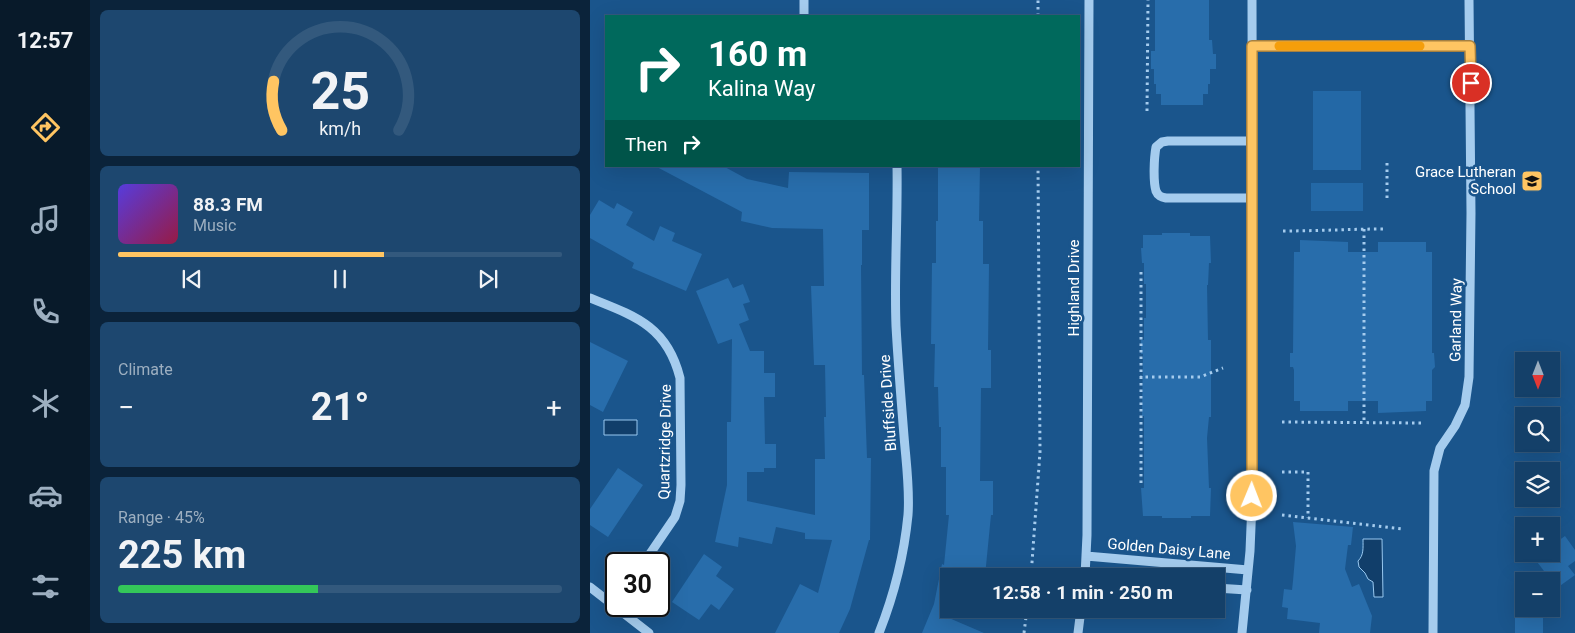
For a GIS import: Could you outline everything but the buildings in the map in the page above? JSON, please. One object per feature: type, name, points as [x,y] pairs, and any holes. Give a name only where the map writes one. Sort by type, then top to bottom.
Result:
[{"type":"street","points":[[804,0],[804,15]]},
{"type":"street","name":"Highland Drive","points":[[1087,568],[1089,0]]},
{"type":"street","points":[[1242,633],[1247,590],[1253,478],[1252,0]]},
{"type":"street","name":"Garland Way","points":[[1433,633],[1434,471],[1440,448],[1455,426],[1465,405],[1469,377],[1469,0]]},
{"type":"street","points":[[1252,46],[1470,46]]},
{"type":"street","points":[[1252,142],[1162,142],[1156,147],[1154,155],[1156,192],[1160,196],[1166,198],[1253,198]]},
{"type":"street","name":"Bluffside Drive","points":[[880,633],[893,596],[908,514],[907,471],[898,370],[896,303],[898,167]]},
{"type":"street","name":"Quartzridge Drive","points":[[590,298],[631,314],[647,324],[668,349],[676,363],[680,378],[680,501],[675,517],[651,552]]},
{"type":"street","name":"Golden Daisy Lane","points":[[1086,556],[1248,570]]},
{"type":"street","points":[[590,587],[605,597]]},
{"type":"street","points":[[1225,589],[1247,590]]},
{"type":"street","points":[[631,617],[649,633]]},
{"type":"street","points":[[1078,633],[1080,618]]},
{"type":"path","points":[[1038,0],[1038,15]]},
{"type":"path","points":[[1147,111],[1148,0]]},
{"type":"path","points":[[1387,163],[1387,198]]},
{"type":"path","points":[[1032,568],[1040,452],[1038,167]]},
{"type":"path","points":[[1364,229],[1364,423]]},
{"type":"path","points":[[1283,232],[1384,229]]},
{"type":"path","points":[[1141,272],[1141,483]]},
{"type":"path","points":[[1141,377],[1200,377],[1223,368]]},
{"type":"path","points":[[1282,422],[1421,423]]},
{"type":"path","points":[[1282,472],[1308,472],[1308,518]]},
{"type":"path","points":[[1282,515],[1403,529]]},
{"type":"path","points":[[1024,633],[1026,618]]},
{"type":"shaded area","points":[[1313,91],[1361,91],[1361,170],[1313,170]]},
{"type":"shaded area","points":[[1311,183],[1363,183],[1363,211],[1311,211]]},
{"type":"shaded area","points":[[604,420],[637,420],[637,435],[604,435]]},
{"type":"shaded area","points":[[1363,539],[1382,539],[1383,597],[1374,597],[1373,582],[1368,579],[1359,567],[1358,561],[1362,554]]},
{"type":"slow traffic","points":[[1279,46],[1420,46]]},
{"type":"place","name":"Grace Lutheran School","points":[[1532,181]]},
{"type":"route","points":[[1252,496],[1252,46],[1470,46],[1471,83]]}]
